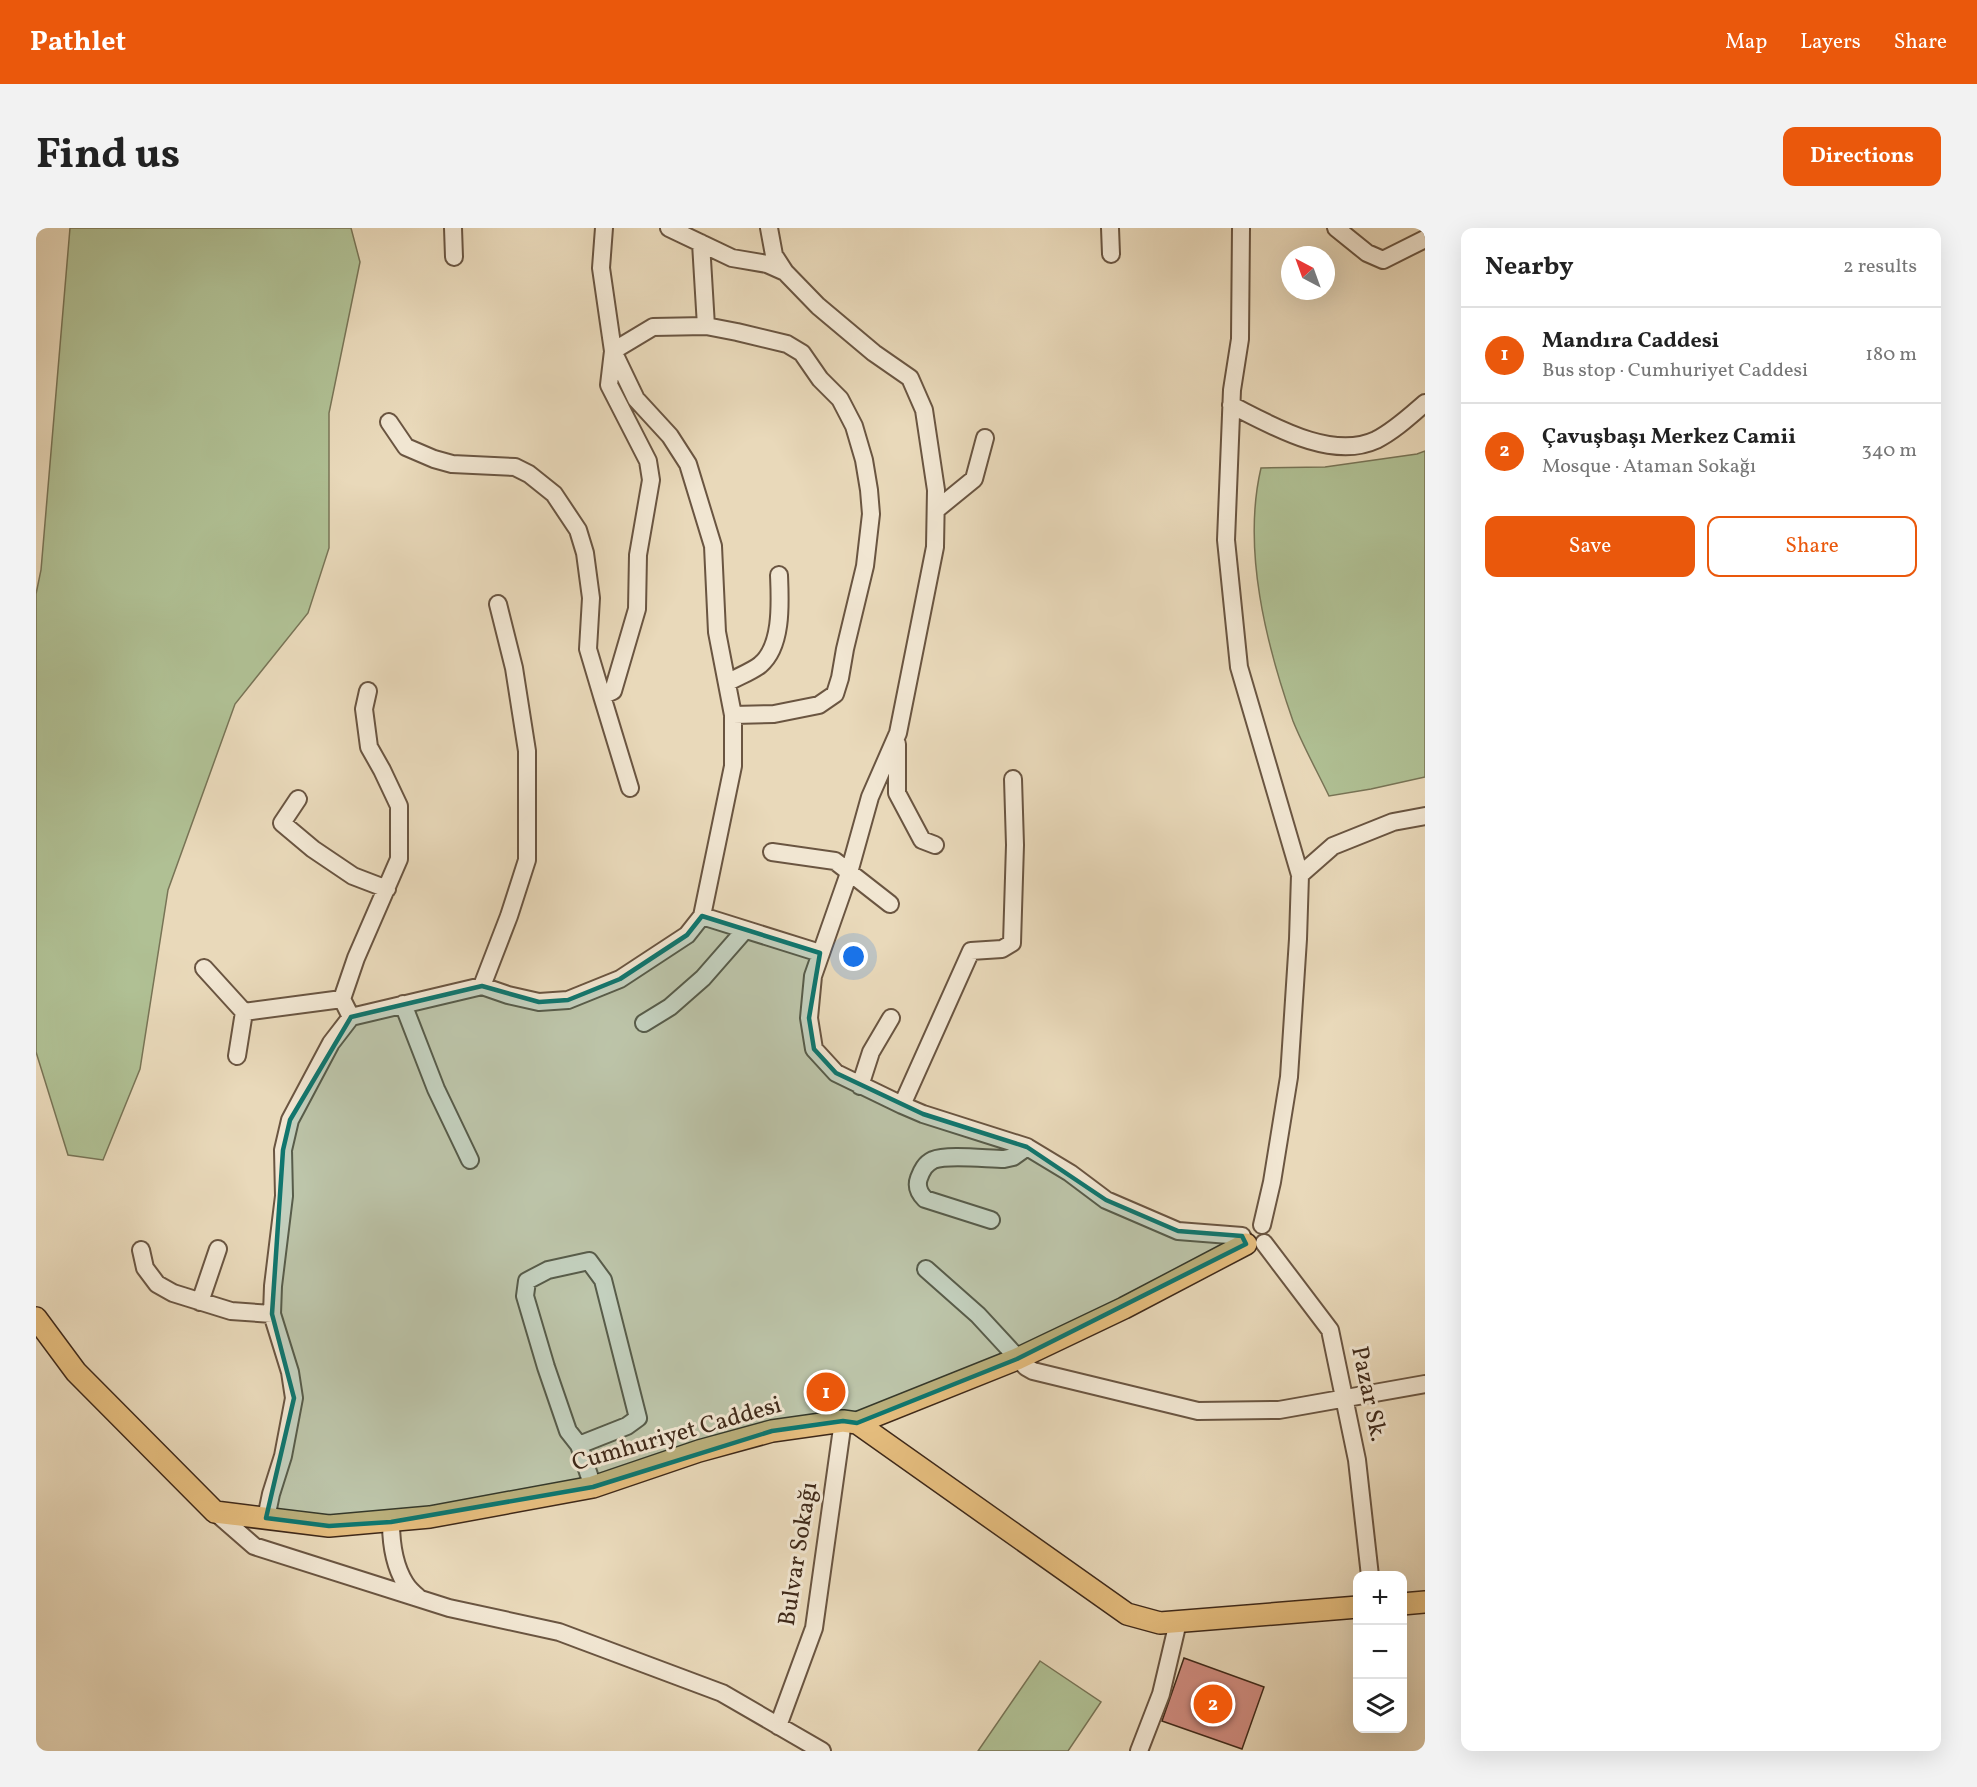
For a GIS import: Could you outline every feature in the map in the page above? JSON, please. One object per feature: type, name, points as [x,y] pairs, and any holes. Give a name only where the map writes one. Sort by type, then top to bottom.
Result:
[{"type":"main road","name":"Cumhuriyet Caddesi","points":[[215,1512],[330,1526],[430,1517],[593,1487],[699,1450],[762,1434],[850,1422],[1017,1359],[1124,1308],[1250,1241]]},
{"type":"main road","points":[[36,1318],[76,1372],[215,1512]]},
{"type":"main road","points":[[850,1422],[1127,1614],[1160,1623],[1353,1607]]},
{"type":"main road","points":[[1407,1604],[1425,1602]]},
{"type":"street","points":[[453,228],[454,257]]},
{"type":"street","points":[[266,1518],[283,1456],[294,1398],[290,1372],[272,1314],[273,1286],[284,1196],[283,1150],[290,1120],[331,1043],[351,1017],[482,986],[539,1002],[568,1000],[620,979],[687,935],[702,916],[733,766],[733,715],[717,632],[712,546],[688,464],[670,436],[636,399],[614,351],[601,268],[604,228]]},
{"type":"street","points":[[669,228],[732,258],[767,264],[785,272]]},
{"type":"street","points":[[769,228],[774,255],[785,272],[818,306],[910,378],[924,410],[936,490],[935,547],[898,733],[896,771],[897,794],[922,840],[936,845]]},
{"type":"street","points":[[1110,228],[1111,254]]},
{"type":"street","points":[[898,733],[870,797],[850,871],[813,976],[809,1018],[814,1049],[836,1072],[861,1086],[922,1114],[1027,1147],[1070,1173],[1106,1200],[1178,1231],[1250,1241],[1267,1234],[1262,1226],[1272,1182],[1289,1077],[1300,875],[1239,667],[1226,540],[1232,390],[1240,339],[1241,228]]},
{"type":"street","points":[[1342,229],[1367,253],[1383,260],[1425,239]]},
{"type":"street","points":[[702,243],[706,326]]},
{"type":"street","points":[[614,351],[653,327],[706,326],[787,344],[802,353],[820,379],[840,399],[854,426],[864,460],[871,514],[865,566],[835,694],[819,705],[774,714],[733,715]]},
{"type":"street","points":[[602,696],[613,691],[637,609],[638,555],[651,480],[648,461],[609,385],[614,351]]},
{"type":"street","points":[[1231,405],[1288,433],[1336,445],[1358,445],[1376,440],[1425,403]]},
{"type":"street","points":[[389,422],[406,447],[434,459],[452,464],[515,467],[529,474],[554,494],[578,530],[585,553],[591,598],[588,649],[630,788]]},
{"type":"street","points":[[936,510],[974,479],[985,438]]},
{"type":"street","points":[[727,683],[761,664],[775,643],[780,605],[779,575]]},
{"type":"street","points":[[482,986],[509,916],[527,860],[527,752],[514,668],[498,604]]},
{"type":"street","points":[[351,1017],[342,999],[356,958],[399,859],[399,806],[369,747],[364,709],[368,692]]},
{"type":"street","points":[[902,1105],[971,951],[1002,950],[1012,943],[1015,845],[1013,779]]},
{"type":"street","points":[[298,799],[282,823],[313,849],[353,876],[387,889]]},
{"type":"street","points":[[1300,875],[1333,846],[1393,822],[1425,816]]},
{"type":"street","points":[[772,852],[835,861],[890,904]]},
{"type":"street","points":[[702,916],[820,953]]},
{"type":"street","points":[[644,1023],[670,1007],[703,978],[745,930]]},
{"type":"street","points":[[204,968],[244,1012]]},
{"type":"street","points":[[244,1012],[342,999]]},
{"type":"street","points":[[403,1004],[436,1089],[470,1160]]},
{"type":"street","points":[[237,1056],[244,1012]]},
{"type":"street","points":[[861,1086],[871,1052],[891,1018]]},
{"type":"street","points":[[991,1220],[925,1199],[918,1189],[917,1182],[922,1170],[931,1161],[942,1158],[1004,1159],[1020,1153],[1027,1147]]},
{"type":"street","name":"Pazar Sk.","points":[[1250,1241],[1330,1330],[1357,1460],[1370,1571]]},
{"type":"street","points":[[200,1302],[218,1249]]},
{"type":"street","points":[[141,1250],[145,1268],[157,1284],[173,1293],[231,1311],[272,1314]]},
{"type":"street","points":[[579,1445],[627,1426],[638,1418],[603,1280],[589,1262],[548,1270],[527,1281],[525,1296],[568,1431],[579,1445],[593,1487]]},
{"type":"street","points":[[926,1269],[978,1315],[1017,1359],[1033,1371],[1198,1411],[1279,1410],[1425,1384]]},
{"type":"street","name":"Bulvar Sokağı","points":[[778,1726],[814,1628],[850,1422]]},
{"type":"street","points":[[215,1512],[254,1546],[449,1608],[559,1632],[722,1694],[822,1751]]},
{"type":"street","points":[[391,1522],[391,1540],[397,1561],[405,1583],[418,1598]]},
{"type":"street","points":[[1139,1751],[1161,1694],[1178,1622]]},
{"type":"highlighted area","points":[[702,916],[820,953],[809,1018],[814,1049],[836,1073],[923,1114],[1027,1147],[1106,1200],[1178,1231],[1242,1236],[1246,1244],[1017,1359],[857,1423],[843,1421],[772,1431],[593,1487],[391,1522],[329,1526],[266,1518],[294,1398],[272,1314],[283,1150],[290,1120],[351,1017],[482,986],[539,1002],[568,1000],[620,979],[687,935]]},
{"type":"green space","points":[[70,228],[351,228],[360,262],[329,413],[329,548],[308,613],[235,704],[168,890],[140,1069],[103,1160],[68,1155],[36,1052],[36,594],[41,570]]},
{"type":"green space","points":[[1425,451],[1425,777],[1329,796],[1293,721],[1266,628],[1260,596],[1254,531],[1261,468],[1325,467]]},
{"type":"green space","points":[[1040,1661],[1101,1702],[1068,1751],[978,1751]]},
{"type":"building","points":[[1184,1658],[1264,1687],[1242,1749],[1162,1721]]},
{"type":"place","name":"Mandıra Caddesi","points":[[826,1392]]},
{"type":"place","name":"Çavuşbaşı Merkez Camii","points":[[1213,1704]]}]
